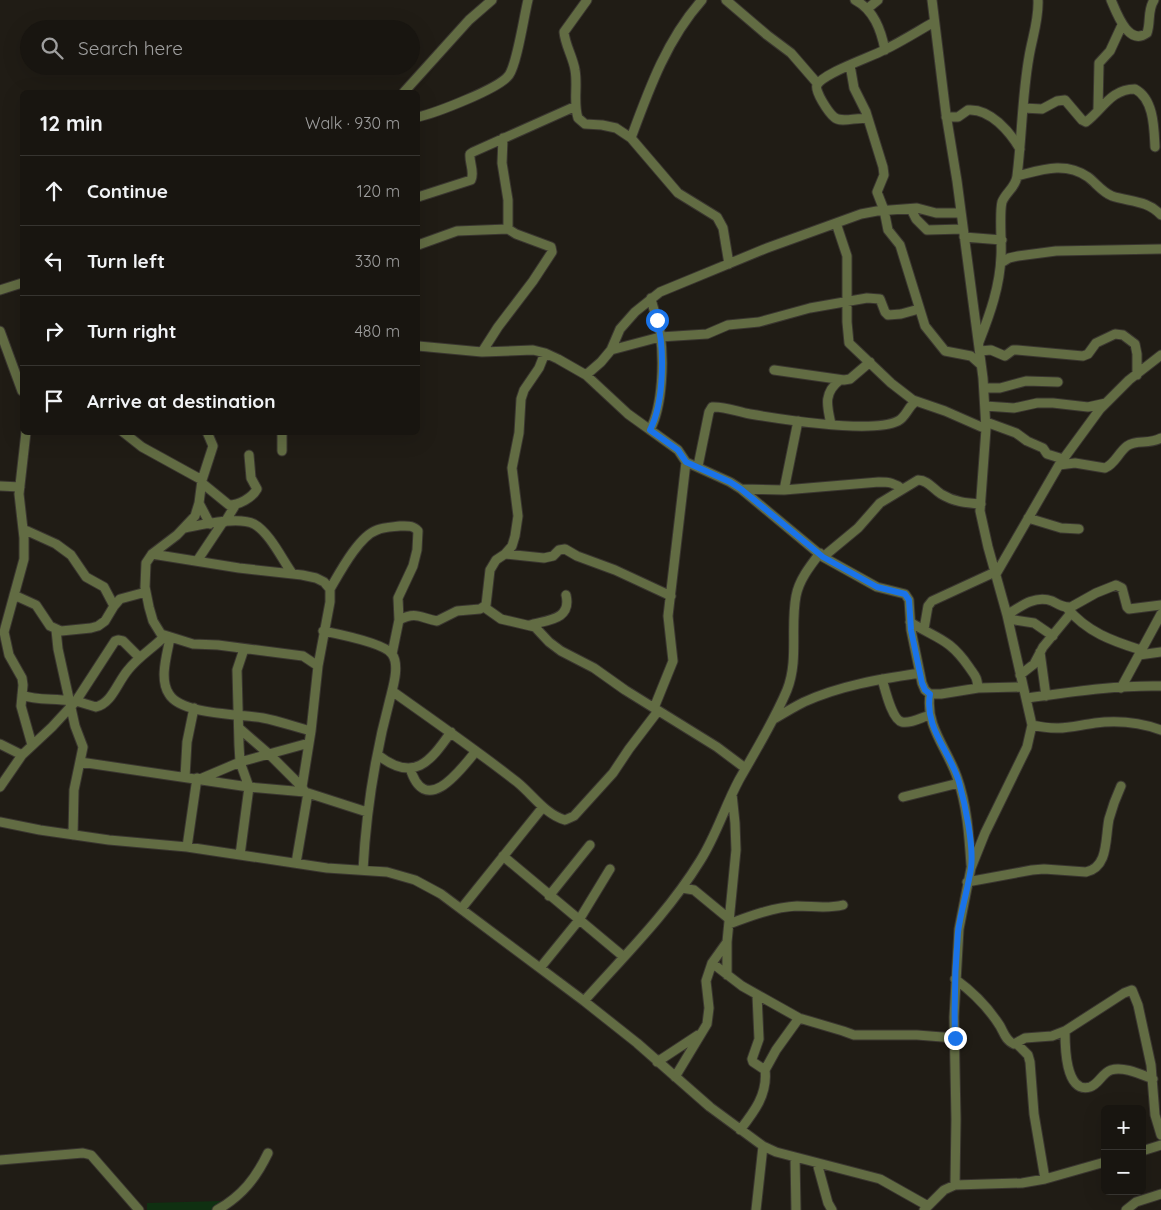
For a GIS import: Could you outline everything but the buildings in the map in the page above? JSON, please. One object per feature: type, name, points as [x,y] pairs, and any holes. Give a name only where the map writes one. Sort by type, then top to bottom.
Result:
[{"type":"street","points":[[420,74],[469,20],[492,0]]},
{"type":"street","points":[[420,117],[446,109],[496,85],[509,76],[516,55],[528,0]]},
{"type":"street","points":[[587,0],[564,32],[575,70],[578,118],[585,124],[610,126],[631,138],[678,193],[717,217],[723,228],[729,264]]},
{"type":"street","points":[[631,138],[647,95],[670,47],[683,24],[702,0]]},
{"type":"street","points":[[726,0],[791,53],[817,84],[818,94],[834,117],[842,120],[868,119]]},
{"type":"street","points":[[855,0],[867,9],[878,25],[885,50]]},
{"type":"street","points":[[867,9],[878,0]]},
{"type":"street","points":[[932,0],[946,117],[964,233],[984,388],[986,426],[980,512],[1032,725],[1027,747],[985,833],[971,868],[959,929],[955,979],[956,1119],[954,1185]]},
{"type":"street","points":[[1111,1],[1122,24],[1132,34],[1144,35],[1148,29],[1149,11],[1154,0]]},
{"type":"street","points":[[979,346],[995,296],[1001,263],[1002,202],[1014,186],[1018,176],[1029,57],[1040,2]]},
{"type":"street","points":[[817,84],[836,71],[885,50],[934,22]]},
{"type":"street","points":[[1098,109],[1099,63],[1110,51],[1122,24]]},
{"type":"street","points":[[850,65],[854,88],[868,119],[883,167],[884,175],[877,192],[884,210],[886,226],[900,245],[925,326],[945,351],[971,356],[981,364]]},
{"type":"street","points":[[406,90],[419,75]]},
{"type":"street","points":[[1023,108],[1042,109],[1057,101],[1065,100],[1082,120],[1086,122],[1111,97],[1125,89],[1135,89],[1138,90],[1147,102],[1154,130],[1155,147]]},
{"type":"street","points":[[420,196],[472,180],[473,173],[470,154],[576,106]]},
{"type":"street","points":[[946,117],[958,116],[968,110],[982,112],[1007,131],[1020,149]]},
{"type":"street","points":[[503,138],[502,163],[508,200],[508,229]]},
{"type":"street","points":[[1018,176],[1052,167],[1066,169],[1086,175],[1110,195],[1144,203],[1154,208],[1161,215]]},
{"type":"street","points":[[586,376],[595,369],[611,350],[620,329],[641,306],[660,292],[767,248],[861,214],[884,210],[920,208],[943,214],[961,213]]},
{"type":"street","points":[[911,209],[916,219],[927,230],[964,233],[1002,240]]},
{"type":"street","points":[[836,223],[847,256],[848,341],[851,346],[898,389],[915,402],[986,426],[1016,432],[1027,441],[1043,448],[1049,455],[1061,462],[1105,468],[1114,462],[1127,446],[1138,442],[1152,443],[1161,438]]},
{"type":"street","points":[[420,244],[457,231],[508,229],[516,234],[551,247],[552,252],[533,281],[498,327],[482,352]]},
{"type":"street","points":[[1001,263],[1009,258],[1056,250],[1161,249]]},
{"type":"street","points":[[0,290],[20,284]]},
{"type":"street","points":[[650,430],[656,419],[659,407],[661,361],[660,337],[651,298]]},
{"type":"street","points":[[611,350],[660,337],[707,334],[728,325],[759,322],[794,312],[867,298],[880,299],[888,315],[920,309]]},
{"type":"street","points":[[641,306],[654,312]]},
{"type":"street","points":[[0,331],[20,386]]},
{"type":"street","points":[[979,346],[1006,356],[1013,350],[1083,356],[1088,354],[1096,343],[1111,335],[1119,334],[1135,344],[1137,354],[1136,375]]},
{"type":"street","points":[[420,346],[482,352],[521,350],[545,353],[586,376],[628,414],[678,450],[686,462],[698,466],[741,489],[821,555],[877,587],[905,594],[909,600],[910,622],[920,673],[925,690],[930,694],[978,688],[1023,687]]},
{"type":"street","points":[[484,607],[487,598],[490,570],[496,560],[512,546],[518,526],[518,506],[512,468],[519,433],[521,399],[524,390],[539,368],[545,353]]},
{"type":"street","points":[[924,629],[928,606],[932,601],[996,573],[1061,462],[1106,403],[1136,375],[1161,356]]},
{"type":"street","points":[[774,370],[840,380],[850,379],[870,362]]},
{"type":"street","points":[[831,424],[828,393],[833,385],[840,380]]},
{"type":"street","points":[[984,388],[1000,388],[1026,381],[1058,382]]},
{"type":"street","points":[[698,466],[709,412],[712,407],[798,421],[867,426],[892,424],[901,420],[915,402]]},
{"type":"street","points":[[985,406],[1014,408],[1037,403],[1053,403],[1088,407],[1106,403]]},
{"type":"street","points":[[784,490],[798,421]]},
{"type":"street","points":[[26,435],[19,494],[25,547],[24,559],[4,632],[9,655],[22,678],[21,706],[32,745]]},
{"type":"street","points":[[127,435],[153,454],[202,481],[226,504],[236,504],[249,498],[257,490],[251,478],[249,455]]},
{"type":"street","points":[[207,435],[212,446],[202,481],[199,503],[194,516],[184,528],[148,557],[146,563],[146,592],[153,621],[158,630],[167,637],[193,644],[303,656],[318,666]]},
{"type":"street","points":[[282,435],[282,451]]},
{"type":"street","points":[[392,691],[451,732],[519,784],[543,807],[561,819],[570,819],[613,773],[656,709],[673,661],[668,625],[686,462]]},
{"type":"street","points":[[584,1001],[652,927],[682,888],[712,840],[732,794],[774,719],[792,675],[796,594],[802,581],[821,555],[858,528],[880,503],[920,479],[927,482],[942,495],[958,502],[981,504]]},
{"type":"street","points":[[741,489],[784,490],[879,482],[897,484],[902,489]]},
{"type":"street","points":[[0,486],[20,487]]},
{"type":"street","points":[[199,503],[210,524]]},
{"type":"street","points":[[197,561],[236,504]]},
{"type":"street","points":[[1028,518],[1061,528],[1079,529]]},
{"type":"street","points":[[184,528],[224,522],[250,522],[266,535],[292,573]]},
{"type":"street","points":[[296,863],[318,666],[323,631],[330,602],[330,588],[348,559],[370,533],[389,527],[409,526],[415,527],[418,531],[417,550],[413,566],[398,598],[399,620],[392,654],[395,673],[383,724],[367,812],[362,870]]},
{"type":"street","points":[[23,528],[56,544],[71,554],[86,577],[104,587],[114,606]]},
{"type":"street","points":[[505,554],[544,558],[553,556],[560,550],[565,549],[577,556],[615,570],[671,596]]},
{"type":"street","points":[[152,554],[239,568],[292,573],[316,578],[330,588]]},
{"type":"street","points":[[1020,675],[1034,664],[1040,652],[1069,611],[1096,593],[1116,585],[1122,588],[1129,609],[1161,605]]},
{"type":"street","points":[[56,630],[98,626],[105,621],[114,606],[124,598],[146,592]]},
{"type":"street","points":[[14,595],[36,604],[47,622],[56,630],[58,649],[73,703],[75,726],[83,747],[97,766]]},
{"type":"street","points":[[530,625],[560,616],[566,610],[566,595]]},
{"type":"street","points":[[1007,617],[1033,600],[1046,600],[1069,611],[1095,633],[1140,652],[1161,652]]},
{"type":"street","points":[[399,620],[416,614],[437,621],[457,611],[484,607]]},
{"type":"street","points":[[484,607],[501,619],[535,627],[549,642],[562,651],[594,668],[625,690],[717,747],[746,768]]},
{"type":"street","points":[[1121,688],[1161,614]]},
{"type":"street","points":[[1007,617],[1034,623],[1053,636]]},
{"type":"street","points":[[910,622],[946,641],[960,654],[969,669],[976,674],[978,688]]},
{"type":"street","points":[[323,631],[375,644],[392,654]]},
{"type":"street","points":[[22,695],[36,698],[55,698],[96,708],[107,702],[126,672],[139,657],[167,637]]},
{"type":"street","points":[[167,637],[165,684],[168,694],[174,701],[194,708],[264,718],[311,731]]},
{"type":"street","points":[[0,787],[22,755],[73,703],[118,640],[123,641],[139,657]]},
{"type":"street","points":[[240,855],[249,787],[240,762],[238,670],[244,649]]},
{"type":"street","points":[[1040,652],[1046,696]]},
{"type":"street","points":[[774,719],[803,702],[832,691],[882,679],[920,673]]},
{"type":"street","points":[[882,679],[892,711],[898,721],[903,723],[909,722],[930,715]]},
{"type":"street","points":[[1026,698],[1075,691],[1161,686]]},
{"type":"street","points":[[930,694],[930,715],[935,733],[959,783],[969,827],[971,868]]},
{"type":"street","points":[[185,777],[187,742],[194,708]]},
{"type":"street","points":[[1032,725],[1057,729],[1102,723],[1136,722],[1161,730]]},
{"type":"street","points":[[240,729],[270,755],[305,791]]},
{"type":"street","points":[[378,755],[392,765],[410,768],[422,765],[432,758],[451,732]]},
{"type":"street","points":[[198,779],[240,762],[309,743]]},
{"type":"street","points":[[0,744],[22,755]]},
{"type":"street","points":[[73,835],[74,790],[83,747]]},
{"type":"street","points":[[410,768],[419,787],[431,790],[438,789],[457,775],[476,751]]},
{"type":"street","points":[[80,762],[249,787],[305,791],[367,812]]},
{"type":"street","points":[[187,847],[198,779]]},
{"type":"street","points":[[903,797],[959,783]]},
{"type":"street","points":[[967,882],[1032,870],[1092,871],[1098,867],[1102,860],[1109,820],[1121,786]]},
{"type":"street","points":[[727,975],[727,942],[736,850],[732,794]]},
{"type":"street","points":[[461,910],[543,807]]},
{"type":"street","points":[[0,822],[109,840],[187,847],[328,868],[387,872],[415,880],[441,894],[584,1001],[710,1107],[763,1146],[776,1152],[880,1179],[926,1208],[944,1190],[954,1185],[1045,1179],[1101,1163]]},
{"type":"street","points":[[550,896],[590,845]]},
{"type":"street","points":[[503,856],[624,956]]},
{"type":"street","points":[[540,968],[579,920],[610,869]]},
{"type":"street","points":[[690,875],[694,890]]},
{"type":"street","points":[[682,888],[694,890],[729,921]]},
{"type":"street","points":[[729,921],[787,907],[834,908],[843,905]]},
{"type":"street","points":[[675,1077],[707,1024],[709,1016],[705,987],[712,963],[727,942]]},
{"type":"street","points":[[712,963],[757,995],[800,1018],[854,1034],[955,1038]]},
{"type":"street","points":[[955,979],[979,998],[1000,1026],[1008,1041],[1017,1044],[1028,1055],[1034,1114],[1045,1179]]},
{"type":"street","points":[[1017,1044],[1025,1038],[1052,1036],[1065,1031],[1124,993],[1132,990],[1138,1005],[1153,1079],[1155,1115],[1161,1135]]},
{"type":"street","points":[[757,995],[759,1039],[752,1058],[753,1062],[765,1070]]},
{"type":"street","points":[[740,1130],[759,1105],[765,1082],[765,1070],[776,1050],[800,1018]]},
{"type":"street","points":[[1065,1031],[1066,1061],[1076,1084],[1088,1088],[1094,1085],[1107,1072],[1116,1069],[1153,1079]]},
{"type":"street","points":[[657,1062],[700,1033]]},
{"type":"street","points":[[1145,1150],[1161,1145]]},
{"type":"street","points":[[763,1146],[756,1209],[767,1210]]},
{"type":"street","points":[[217,1210],[230,1203],[246,1188],[258,1173],[268,1153]]},
{"type":"street","points":[[0,1160],[90,1154],[139,1210]]},
{"type":"street","points":[[795,1157],[796,1210]]},
{"type":"street","points":[[818,1163],[828,1202],[832,1210]]},
{"type":"street","points":[[1126,1210],[1136,1202],[1161,1194]]},
{"type":"green space","points":[[222,1201],[222,1210],[147,1210],[147,1203]]},
{"type":"route","points":[[657,320],[661,361],[659,407],[656,419],[650,430],[678,450],[686,462],[698,466],[741,489],[823,557],[877,587],[905,594],[909,600],[911,630],[922,683],[925,690],[930,694],[930,719],[959,783],[970,837],[971,868],[959,929],[954,1000],[955,1038]]}]
